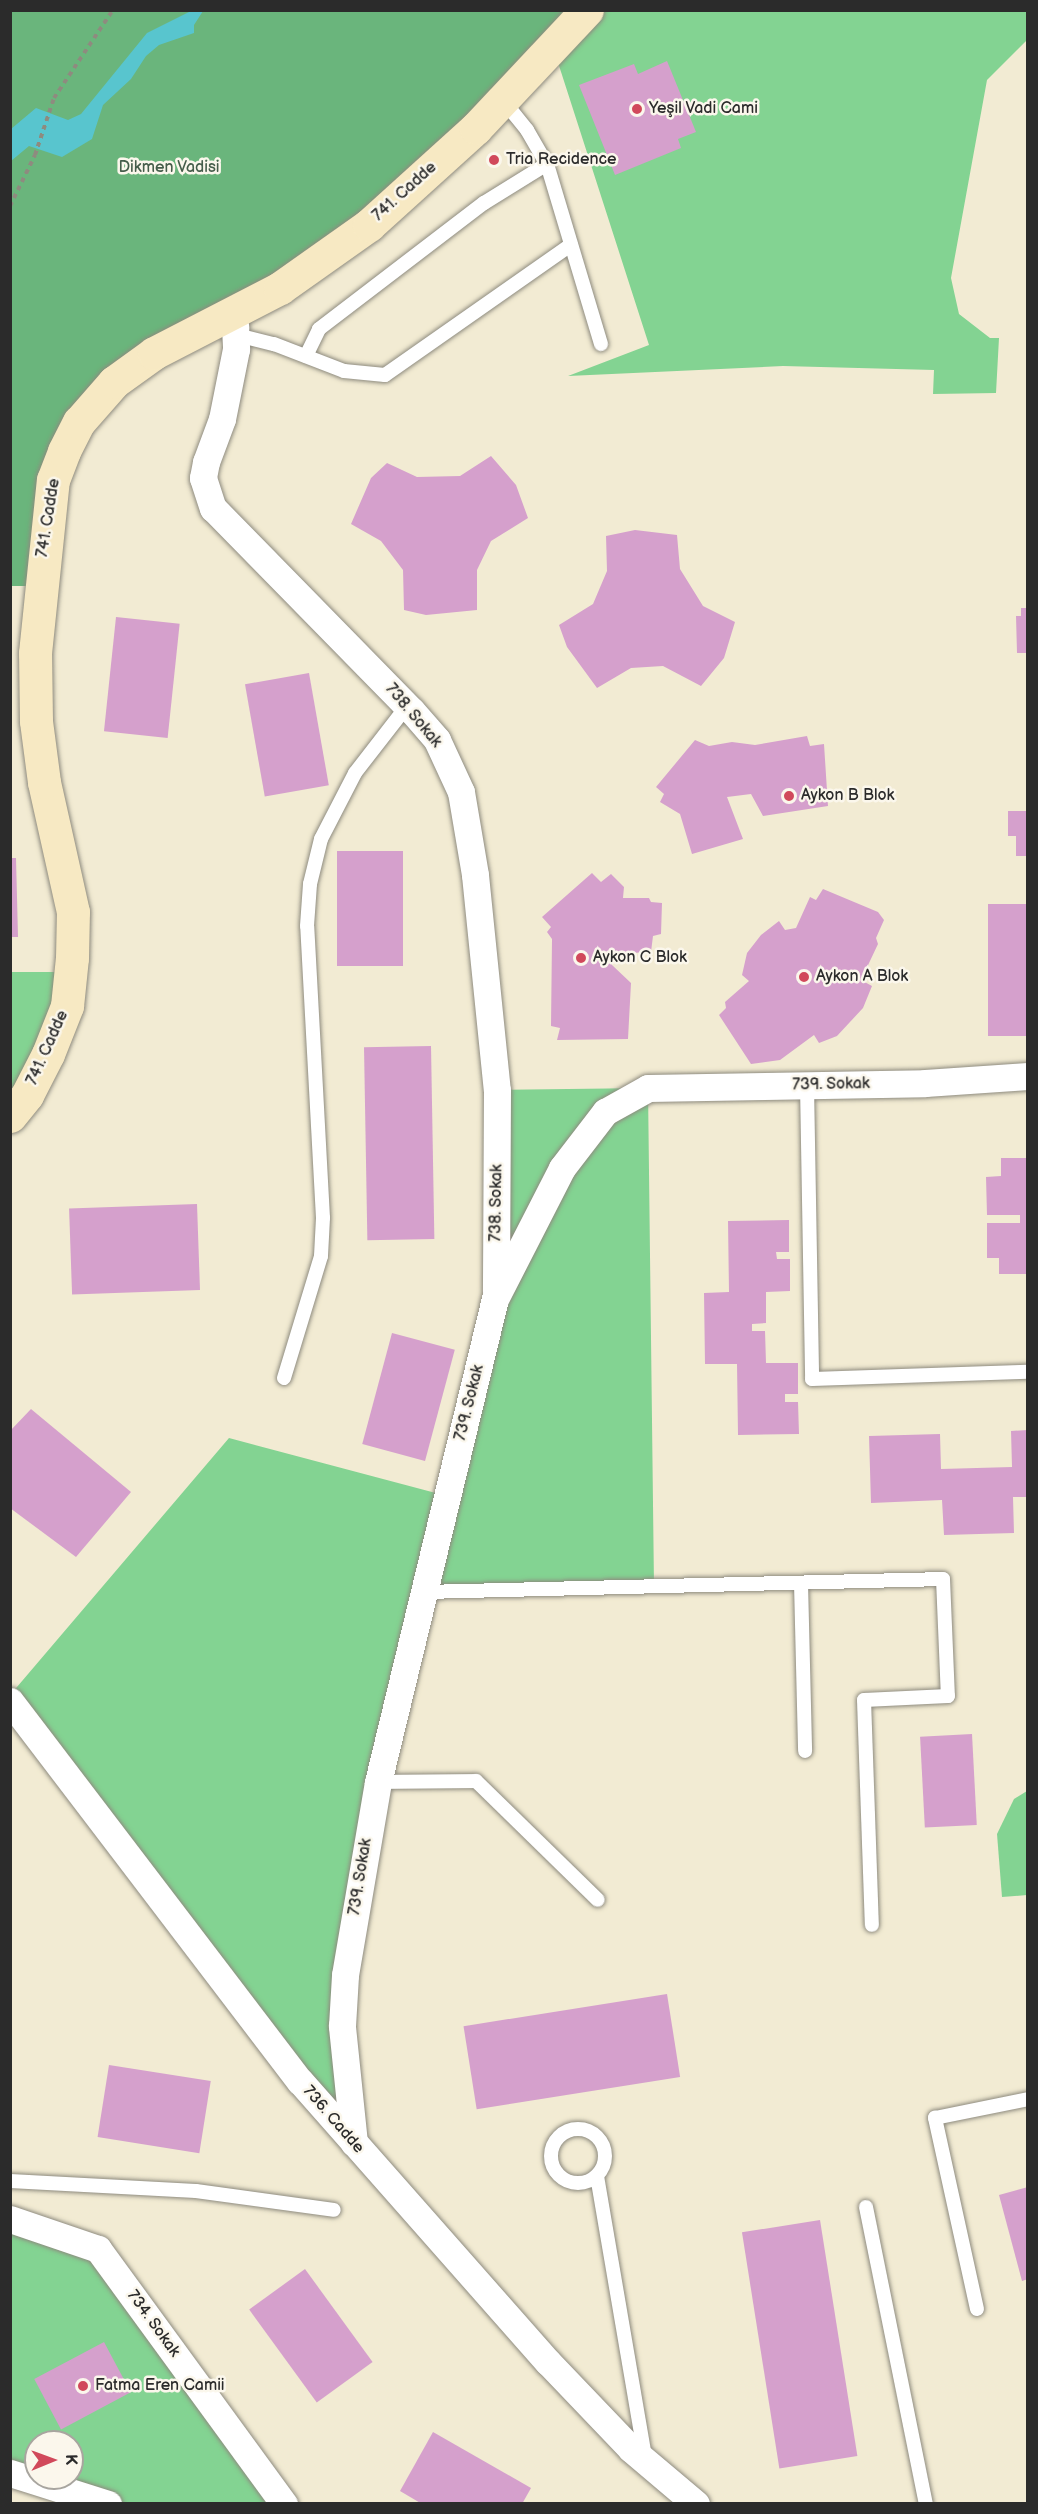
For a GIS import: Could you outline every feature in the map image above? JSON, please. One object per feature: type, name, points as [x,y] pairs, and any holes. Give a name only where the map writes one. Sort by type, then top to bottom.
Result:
[{"type":"street","name":"741. Cadde","points":[[10,1116],[27,1095],[48,1054],[68,1006],[73,912],[44,782],[36,721],[39,586],[53,480],[79,422],[114,382],[154,353],[230,325],[369,225],[476,128],[587,10]]},
{"type":"street","name":"738. Sokak","points":[[230,325],[222,419],[206,462],[204,478],[213,508],[407,706],[437,740],[451,766],[461,792],[469,833],[497,1090],[495,1299]]},
{"type":"street","name":"739. Sokak","points":[[354,2143],[342,2026],[345,1975],[378,1782],[495,1299],[562,1168],[598,1120],[626,1097],[648,1088],[925,1083],[1028,1076]]},
{"type":"street","name":"736. Cadde","points":[[10,1701],[300,2081],[548,2362],[645,2462],[696,2504]]},
{"type":"street","name":"734. Sokak","points":[[10,2219],[98,2249],[284,2504]]},
{"type":"street","points":[[10,2473],[108,2504]]},
{"type":"lane","points":[[502,99],[527,130],[546,164],[601,344]]},
{"type":"lane","points":[[306,356],[319,329],[484,203],[546,164]]},
{"type":"lane","points":[[230,325],[356,374],[385,375],[571,245]]},
{"type":"lane","points":[[284,1378],[321,1256],[323,1218],[307,926],[309,884],[321,839],[355,773],[407,706]]},
{"type":"lane","points":[[807,1085],[812,1379],[1028,1372]]},
{"type":"lane","points":[[424,1592],[943,1579],[948,1696],[864,1701],[872,1925]]},
{"type":"lane","points":[[801,1583],[805,1751]]},
{"type":"lane","points":[[378,1782],[476,1780],[598,1900]]},
{"type":"lane","points":[[977,2309],[935,2118],[1028,2099]]},
{"type":"lane","points":[[597,2176],[645,2462]]},
{"type":"lane","points":[[10,2181],[196,2191],[334,2210]]},
{"type":"lane","points":[[866,2206],[926,2504]]},
{"type":"path","points":[[10,206],[35,155],[54,98],[113,10]]},
{"type":"green space","points":[[10,11],[1027,11],[1027,40],[987,80],[951,278],[959,314],[990,338],[999,338],[996,393],[933,394],[934,370],[783,366],[568,376],[649,345],[553,47],[114,382],[11,586]]},
{"type":"green space","name":"Dikmen Vadisi","points":[[10,11],[587,11],[476,128],[79,422],[39,586],[11,586]]},
{"type":"green space","points":[[11,972],[71,972],[11,1116]]},
{"type":"green space","points":[[648,1088],[654,1586],[424,1592],[345,1975],[354,2143],[11,1694],[229,1438],[447,1496],[495,1299],[497,1090]]},
{"type":"green space","points":[[1027,1791],[1027,1895],[1002,1897],[997,1834],[1014,1799]]},
{"type":"green space","points":[[10,2219],[98,2249],[284,2503],[108,2503],[66,2490],[84,2490],[84,2430],[24,2430],[24,2477],[11,2473]]},
{"type":"water","points":[[191,11],[203,11],[194,25],[194,33],[159,45],[146,56],[131,79],[103,105],[92,139],[62,157],[29,146],[11,161],[11,129],[36,108],[68,120],[81,114],[147,33]]},
{"type":"building","name":"Yeşil Vadi Cami","points":[[667,61],[696,132],[678,139],[681,148],[615,175],[579,85],[634,64],[638,74]]},
{"type":"building","points":[[491,456],[516,485],[528,518],[491,541],[477,570],[477,610],[426,615],[404,610],[403,570],[381,541],[351,524],[371,478],[387,463],[417,477],[460,476]]},
{"type":"building","points":[[635,530],[677,535],[680,569],[703,606],[735,622],[724,658],[701,686],[663,666],[631,668],[597,688],[567,647],[559,625],[593,604],[607,571],[606,536]]},
{"type":"building","points":[[1021,608],[1028,608],[1028,653],[1017,653],[1016,616],[1021,616]]},
{"type":"building","points":[[116,617],[180,624],[168,738],[104,731]]},
{"type":"building","points":[[309,673],[329,785],[265,797],[245,684]]},
{"type":"building","name":"Aykon B Blok","points":[[807,736],[810,746],[824,744],[828,806],[763,816],[751,794],[727,797],[743,839],[692,854],[680,814],[660,802],[664,794],[656,787],[695,740],[709,746],[732,742],[755,745]]},
{"type":"building","points":[[1008,811],[1028,811],[1028,856],[1016,856],[1016,836],[1008,836]]},
{"type":"building","points":[[337,851],[403,851],[403,966],[337,966]]},
{"type":"building","points":[[10,858],[16,858],[18,937],[10,937]]},
{"type":"building","name":"Aykon C Blok","points":[[592,873],[601,882],[611,874],[624,887],[623,898],[649,898],[651,902],[662,903],[661,934],[653,936],[651,952],[612,954],[612,965],[631,983],[628,1039],[557,1040],[560,1028],[551,1026],[552,939],[547,932],[551,927],[542,917]]},
{"type":"building","name":"Aykon A Blok","points":[[823,889],[878,912],[884,920],[876,938],[878,944],[861,980],[872,986],[863,1008],[837,1036],[819,1043],[814,1035],[780,1060],[751,1064],[719,1015],[726,1008],[725,1002],[749,981],[742,975],[747,953],[761,935],[779,921],[785,930],[796,928],[810,897],[816,900]]},
{"type":"building","points":[[988,904],[1028,904],[1028,1036],[988,1036]]},
{"type":"building","points":[[431,1046],[434,1239],[367,1240],[364,1047]]},
{"type":"building","points":[[1001,1158],[1028,1158],[1027,1274],[999,1274],[999,1258],[987,1258],[987,1223],[1020,1223],[1020,1215],[987,1215],[986,1177],[1001,1176]]},
{"type":"building","points":[[197,1204],[200,1290],[72,1294],[69,1208]]},
{"type":"building","points":[[789,1220],[789,1252],[776,1252],[777,1259],[790,1259],[790,1291],[766,1292],[766,1323],[752,1324],[752,1331],[765,1331],[766,1363],[798,1363],[798,1394],[785,1394],[785,1402],[798,1402],[799,1434],[738,1435],[737,1364],[705,1364],[704,1293],[729,1292],[728,1221]]},
{"type":"building","points":[[392,1333],[455,1350],[425,1461],[362,1444]]},
{"type":"building","points":[[31,1409],[131,1492],[76,1557],[10,1508],[10,1431]]},
{"type":"building","points":[[1028,1430],[1028,1497],[1013,1497],[1014,1533],[944,1535],[942,1500],[871,1503],[869,1436],[940,1434],[941,1469],[1012,1467],[1011,1431]]},
{"type":"building","points":[[972,1734],[977,1825],[925,1828],[920,1737]]},
{"type":"building","points":[[667,1994],[680,2077],[477,2109],[464,2026]]},
{"type":"building","points":[[109,2065],[211,2081],[199,2153],[98,2137]]},
{"type":"building","points":[[1028,2187],[1028,2279],[1022,2281],[999,2195]]},
{"type":"building","points":[[820,2220],[857,2456],[779,2468],[742,2232]]},
{"type":"building","points":[[305,2269],[373,2362],[317,2403],[249,2310]]},
{"type":"building","name":"Fatma Eren Camii","points":[[104,2342],[131,2392],[61,2429],[34,2379]]},
{"type":"building","points":[[433,2432],[531,2488],[522,2504],[422,2504],[400,2491]]},
{"type":"place","name":"Yeşil Vadi Cami","points":[[637,109]]},
{"type":"place","name":"Tria Recidence","points":[[494,160]]},
{"type":"place","name":"Aykon B Blok","points":[[789,796]]},
{"type":"place","name":"Aykon C Blok","points":[[581,958]]},
{"type":"place","name":"Aykon A Blok","points":[[804,977]]},
{"type":"place","name":"Fatma Eren Camii","points":[[83,2386]]}]
